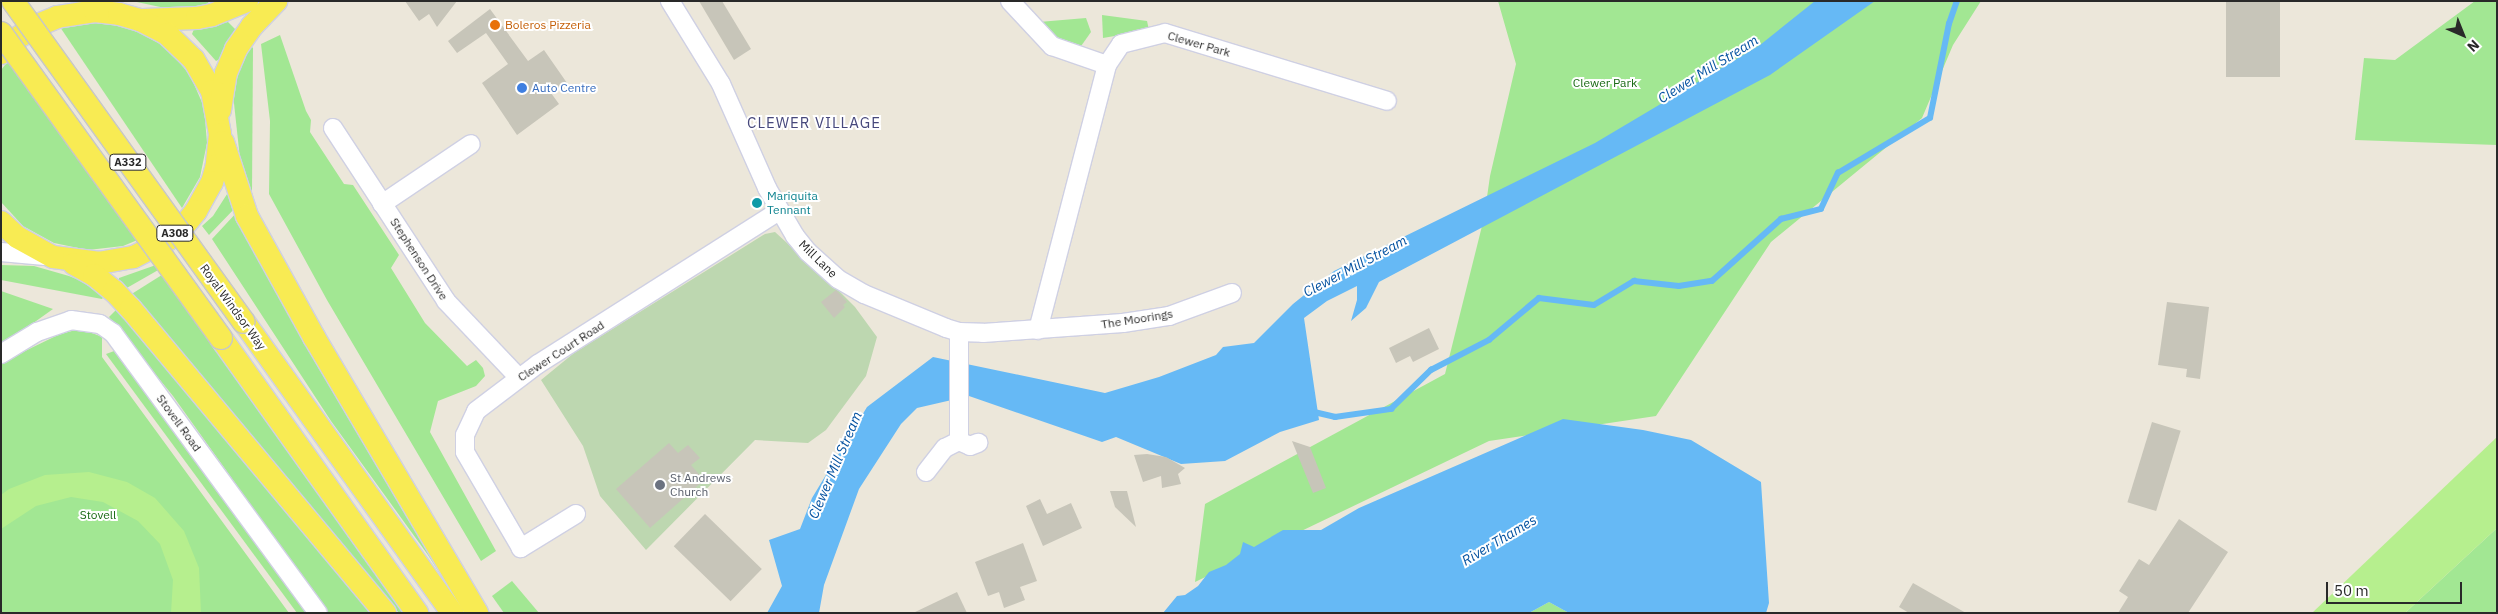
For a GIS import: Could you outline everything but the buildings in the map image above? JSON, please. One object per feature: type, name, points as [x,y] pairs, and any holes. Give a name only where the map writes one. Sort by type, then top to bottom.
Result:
[{"type":"main road","name":"Royal Windsor Way","points":[[13,1],[452,613]]},
{"type":"main road","name":"A308","points":[[1,53],[14,40],[36,26],[57,17],[94,11],[122,11],[197,18],[212,15],[247,1]]},
{"type":"main road","name":"A308","points":[[1,222],[17,237],[62,259],[100,263],[133,257],[168,240],[184,226],[196,211],[212,182],[220,149],[223,87],[236,49],[252,26],[276,1]]},
{"type":"main road","name":"A308","points":[[122,11],[167,34],[194,60],[212,91],[220,128]]},
{"type":"main road","name":"A332","points":[[1,33],[417,613]]},
{"type":"main road","points":[[220,128],[240,201],[247,216],[314,337],[478,613]]},
{"type":"main road","points":[[62,259],[94,275],[114,291],[131,309],[385,613]]},
{"type":"street","name":"Mill Lane","points":[[670,1],[721,84],[779,211],[808,252],[838,279],[894,308],[959,332],[983,333],[1038,330]]},
{"type":"street","points":[[1010,1],[1052,46],[1107,65]]},
{"type":"street","name":"Clewer Park","points":[[1038,330],[1107,65],[1121,44],[1165,33],[1387,101]]},
{"type":"street","name":"Stephenson Drive","points":[[333,128],[446,301],[519,378]]},
{"type":"street","points":[[382,204],[470,144]]},
{"type":"street","name":"Clewer Court Road","points":[[576,514],[521,548],[465,452],[465,435],[476,411],[519,378],[779,211]]},
{"type":"street","points":[[1,252],[62,259]]},
{"type":"street","name":"The Moorings","points":[[1038,330],[1123,323],[1169,316],[1232,293]]},
{"type":"street","name":"Stovell Road","points":[[1,354],[37,332],[71,320],[100,324],[113,333],[318,613]]},
{"type":"street","points":[[958,441],[959,332]]},
{"type":"street","points":[[958,441],[970,446],[978,443]]},
{"type":"street","points":[[926,472],[945,448],[958,441]]},
{"type":"green space","points":[[132,1],[208,1],[209,6],[165,8]]},
{"type":"green space","points":[[1498,1],[1981,1],[1953,45],[1922,118],[1771,242],[1656,416],[1489,441],[1195,582],[1205,504],[1445,374],[1484,218],[1490,176],[1516,64]]},
{"type":"green space","points":[[2475,1],[2497,1],[2497,145],[2355,140],[2364,58],[2395,60]]},
{"type":"green space","points":[[1102,15],[1147,21],[1149,30],[1103,38]]},
{"type":"green space","points":[[1086,18],[1091,32],[1079,49],[1058,42],[1039,22]]},
{"type":"green space","points":[[100,22],[136,30],[167,48],[190,75],[204,107],[207,143],[200,177],[182,208],[60,27]]},
{"type":"green space","points":[[228,22],[236,30],[220,59],[216,61],[192,34],[194,29]]},
{"type":"green space","points":[[280,35],[306,111],[311,120],[310,132],[344,184],[353,185],[399,255],[391,268],[425,323],[467,366],[476,360],[483,368],[485,376],[476,386],[438,401],[430,432],[496,551],[481,561],[327,300],[269,194],[270,121],[261,44]]},
{"type":"green space","points":[[250,45],[253,48],[252,192],[241,168],[233,94],[238,69]]},
{"type":"green space","points":[[10,59],[140,239],[123,246],[88,250],[54,243],[23,226],[1,202],[1,70]]},
{"type":"green space","points":[[229,191],[237,206],[209,235],[202,226],[213,216]]},
{"type":"green space","points":[[238,211],[456,599],[428,555],[331,421],[212,239]]},
{"type":"green space","points":[[775,232],[855,307],[877,337],[866,376],[826,430],[808,443],[755,440],[646,550],[600,496],[583,446],[541,380],[574,353],[765,234]]},
{"type":"green space","points":[[1,265],[34,266],[69,276],[86,283],[105,295],[102,299],[1,280]]},
{"type":"green space","points":[[156,265],[160,269],[125,289],[119,283],[119,278]]},
{"type":"green space","points":[[165,273],[405,613],[399,613],[347,554],[130,295]]},
{"type":"green space","points":[[1,291],[53,309],[1,346]]},
{"type":"green space","points":[[117,309],[371,613],[328,613],[173,396],[109,317]]},
{"type":"green space","name":"Stovell","points":[[76,330],[87,331],[102,337],[102,357],[289,613],[1,613],[1,365],[60,334]]},
{"type":"green space","points":[[117,350],[309,613],[297,613],[106,354]]},
{"type":"green space","points":[[2497,437],[2497,528],[2405,613],[2312,613]]},
{"type":"green space","points":[[89,472],[127,482],[155,498],[184,531],[199,568],[201,613],[171,613],[173,580],[160,544],[138,521],[103,502],[71,497],[36,506],[1,529],[1,495],[9,489],[45,475]]},
{"type":"green space","points":[[2497,528],[2497,613],[2405,613]]},
{"type":"green space","points":[[512,581],[539,613],[504,613],[492,596]]},
{"type":"green space","points":[[1549,602],[1569,613],[1529,613]]},
{"type":"water","name":"Clewer Mill Stream","points":[[1815,1],[1875,1],[1770,75],[1379,282],[1366,308],[1351,321],[1357,300],[1357,286],[1327,301],[1304,318],[1319,420],[1280,432],[1225,461],[1181,464],[1116,437],[1102,442],[969,396],[917,408],[901,424],[859,489],[824,585],[819,613],[767,613],[782,586],[769,540],[800,529],[812,498],[867,407],[933,357],[1105,393],[1159,377],[1216,355],[1223,347],[1254,343],[1293,304],[1334,271],[1595,143],[1760,45]]},
{"type":"water","name":"River Thames","points":[[1563,419],[1643,430],[1691,440],[1761,482],[1769,603],[1766,613],[1569,613],[1549,602],[1529,613],[1163,613],[1177,596],[1185,595],[1198,586],[1209,572],[1226,565],[1240,554],[1243,542],[1254,547],[1283,530],[1321,530],[1359,508]]},
{"type":"waterway","points":[[1310,411],[1335,417],[1391,409],[1431,370],[1489,340],[1539,298],[1594,305],[1634,281],[1679,286],[1712,281],[1781,219],[1821,209],[1838,173],[1930,118],[1949,24],[1957,1]]},
{"type":"place","name":"Boleros Pizzeria","points":[[495,25]]},
{"type":"place","name":"Auto Centre","points":[[522,88]]},
{"type":"place","name":"Mariquita Tennant","points":[[757,203]]},
{"type":"place","name":"St Andrews Church","points":[[660,485]]},
{"type":"district","name":"CLEWER VILLAGE","points":[[814,123]]}]
